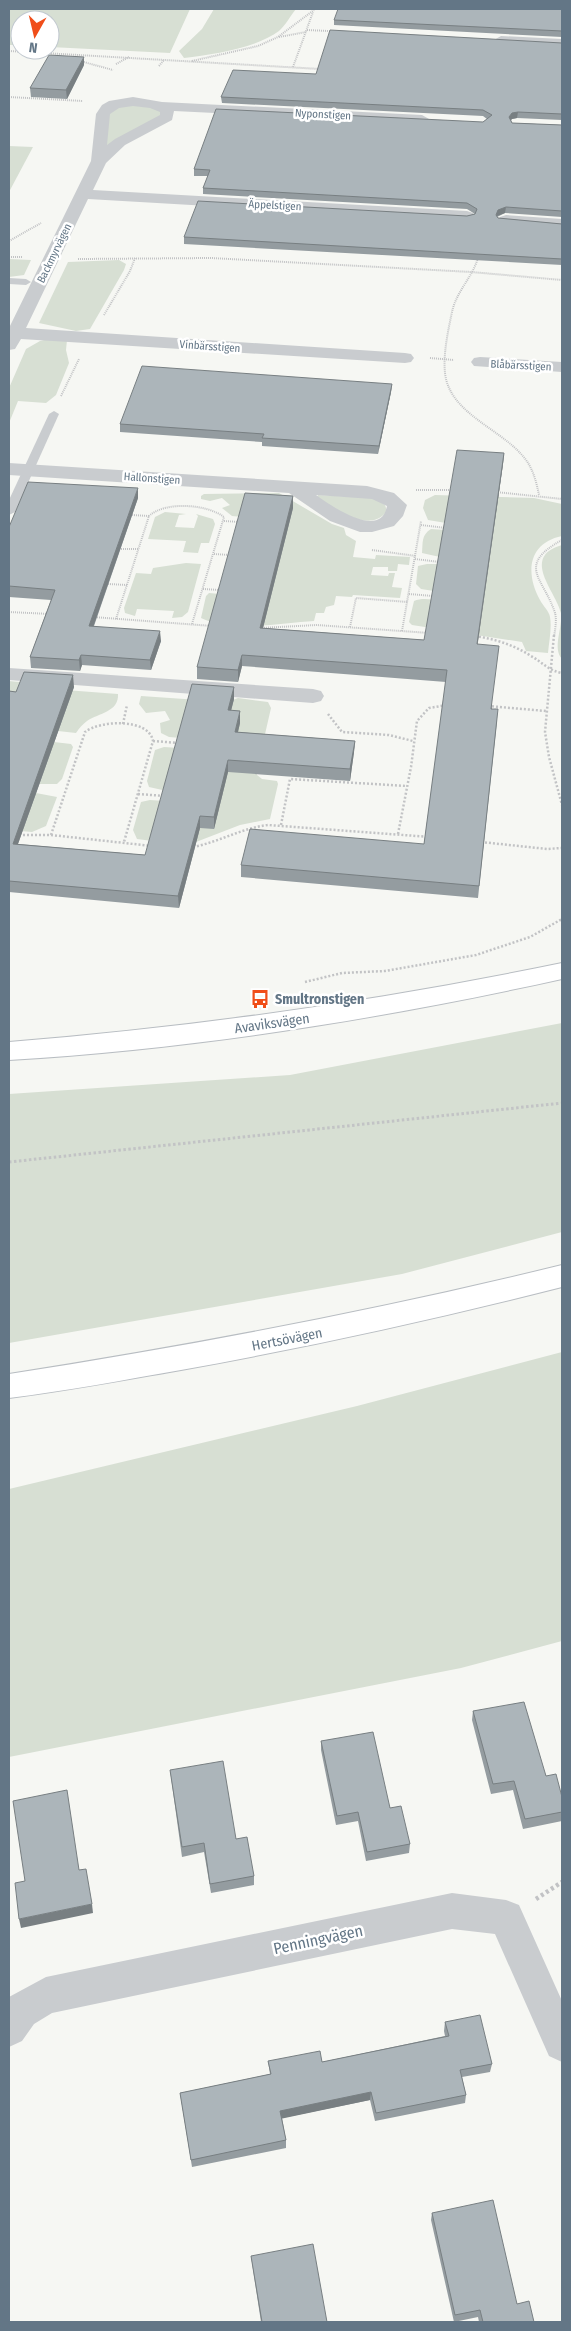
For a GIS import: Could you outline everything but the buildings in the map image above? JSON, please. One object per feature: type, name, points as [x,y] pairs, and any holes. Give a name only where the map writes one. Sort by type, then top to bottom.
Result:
[{"type":"street","points":[[484,39],[562,43]]},
{"type":"street","name":"Backmyrvägen","points":[[12,339],[99,161],[120,142],[167,117],[167,110],[155,103],[133,101],[109,107],[103,113],[99,161]]},
{"type":"street","name":"Nyponstigen","points":[[163,106],[436,120]]},
{"type":"street","name":"Äppelstigen","points":[[82,194],[467,216]]},
{"type":"street","points":[[505,220],[562,224]]},
{"type":"street","name":"Vinbärsstigen","points":[[12,339],[91,338],[406,358]]},
{"type":"street","name":"Blåbärsstigen","points":[[480,362],[562,367]]},
{"type":"street","name":"Hallonstigen","points":[[18,470],[367,492],[382,494],[395,502]]},
{"type":"street","points":[[295,488],[336,517],[349,523],[366,526],[390,520],[396,513],[395,502]]},
{"type":"street","points":[[9,674],[314,696]]},
{"type":"street","name":"Avaviksvägen","points":[[9,1050],[112,1043],[252,1027],[480,989],[562,971]]},
{"type":"street","name":"Hertsövägen","points":[[9,1386],[120,1369],[302,1337],[455,1304],[562,1276]]},
{"type":"street","name":"Penningvägen","points":[[9,2028],[21,2011],[46,1996],[452,1911],[506,1918],[562,2043]]},
{"type":"lane","points":[[9,281],[26,282]]},
{"type":"lane","points":[[9,512],[18,470],[54,414]]},
{"type":"path","points":[[293,67],[314,9]]},
{"type":"path","points":[[278,37],[314,9]]},
{"type":"path","points":[[187,62],[258,46],[278,37],[307,31],[328,31]]},
{"type":"path","points":[[60,54],[322,69]]},
{"type":"path","points":[[60,56],[68,58]]},
{"type":"path","points":[[116,64],[129,57]]},
{"type":"path","points":[[77,60],[113,70]]},
{"type":"path","points":[[159,66],[164,60]]},
{"type":"path","points":[[9,97],[87,101]]},
{"type":"path","points":[[9,241],[44,221]]},
{"type":"path","points":[[9,257],[25,257]]},
{"type":"path","points":[[478,257],[476,266],[454,304],[446,376],[454,394],[476,418],[520,453],[536,478],[539,495]]},
{"type":"path","points":[[54,414],[68,381],[130,271],[135,258]]},
{"type":"path","points":[[70,259],[211,258],[471,272],[562,280]]},
{"type":"path","points":[[406,358],[480,362]]},
{"type":"path","points":[[395,502],[423,488],[457,490]]},
{"type":"path","points":[[493,492],[562,498]]},
{"type":"path","points":[[395,502],[419,514],[421,525],[402,631]]},
{"type":"path","points":[[116,619],[150,516],[154,511],[163,508],[186,508],[220,513],[224,520],[192,624]]},
{"type":"path","points":[[132,515],[150,516]]},
{"type":"path","points":[[224,520],[240,522]]},
{"type":"path","points":[[421,525],[445,528]]},
{"type":"path","points":[[562,540],[544,551],[536,565],[537,582],[551,602],[556,615],[545,732],[549,757],[562,805]]},
{"type":"path","points":[[121,549],[138,550]]},
{"type":"path","points":[[214,554],[231,555]]},
{"type":"path","points":[[415,559],[439,562]]},
{"type":"path","points":[[108,584],[127,585]]},
{"type":"path","points":[[203,589],[221,590]]},
{"type":"path","points":[[409,594],[433,596]]},
{"type":"path","points":[[350,627],[356,598],[408,602]]},
{"type":"path","points":[[9,612],[58,615]]},
{"type":"path","points":[[87,617],[220,627]]},
{"type":"path","points":[[257,628],[317,625],[431,633]]},
{"type":"path","points":[[469,636],[501,641],[535,658],[552,672],[562,673]]},
{"type":"path","points":[[314,696],[342,732],[413,740]]},
{"type":"path","points":[[398,834],[413,755],[413,740],[417,720],[423,712],[434,706],[449,705]]},
{"type":"path","points":[[488,706],[546,711]]},
{"type":"path","points":[[51,835],[82,739],[89,728],[106,724],[137,726],[147,729],[152,735],[153,741],[124,842]]},
{"type":"path","points":[[153,741],[180,744]]},
{"type":"path","points":[[280,825],[290,779],[407,786]]},
{"type":"path","points":[[138,794],[166,796]]},
{"type":"path","points":[[191,848],[214,843],[253,827],[280,825],[437,838]]},
{"type":"path","points":[[15,835],[51,835],[157,847]]},
{"type":"path","points":[[477,842],[547,849],[562,848]]},
{"type":"path","points":[[306,982],[342,973],[385,971],[476,955],[530,937],[562,919]]},
{"type":"path","points":[[9,1162],[562,1102]]},
{"type":"shaded area","points":[[9,9],[190,9],[170,53],[60,48],[60,10],[10,10],[9,45]]},
{"type":"shaded area","points":[[214,9],[296,9],[279,31],[258,42],[233,50],[184,58],[179,51],[202,29]]},
{"type":"shaded area","points":[[128,102],[165,107],[166,118],[100,160],[102,113]]},
{"type":"shaded area","points":[[9,146],[33,147],[9,192]]},
{"type":"shaded area","points":[[9,259],[31,260],[24,275],[9,277]]},
{"type":"shaded area","points":[[119,260],[126,264],[124,270],[90,329],[76,331],[39,323],[68,262]]},
{"type":"shaded area","points":[[48,339],[67,340],[66,350],[69,363],[56,395],[46,403],[18,401],[9,423],[9,388],[26,349]]},
{"type":"shaded area","points":[[279,493],[332,524],[344,528],[346,535],[356,541],[353,557],[375,559],[376,555],[410,557],[409,565],[398,564],[397,571],[388,571],[388,567],[373,567],[371,575],[388,576],[389,573],[395,573],[392,587],[402,588],[400,598],[353,595],[352,597],[336,596],[334,605],[326,607],[324,613],[316,613],[314,621],[241,626],[213,623],[201,618],[206,596],[209,593],[220,594],[242,517],[232,516],[222,508],[230,505],[222,498],[210,501],[201,499],[201,496],[204,494]]},
{"type":"shaded area","points":[[318,495],[374,498],[385,505],[387,511],[380,518],[362,520],[333,508],[317,498]]},
{"type":"shaded area","points":[[435,495],[534,498],[562,504],[562,536],[542,545],[536,552],[531,570],[535,590],[550,617],[551,630],[548,653],[526,651],[522,642],[412,625],[409,622],[414,601],[422,599],[439,601],[481,619],[496,513],[446,523],[428,520],[423,508],[425,500]]},
{"type":"shaded area","points":[[165,512],[186,514],[179,515],[175,527],[194,528],[198,516],[196,514],[213,519],[215,524],[209,543],[201,543],[198,553],[183,552],[186,541],[148,539],[155,517]]},
{"type":"shaded area","points":[[431,529],[445,530],[440,557],[422,553],[424,537]]},
{"type":"shaded area","points":[[562,545],[562,659],[558,649],[561,613],[548,585],[542,566],[543,558],[550,550]]},
{"type":"shaded area","points":[[186,563],[201,564],[188,612],[182,617],[172,618],[174,611],[137,609],[135,616],[125,613],[124,608],[136,573],[151,574],[153,568]]},
{"type":"shaded area","points":[[439,564],[434,591],[421,589],[416,584],[418,566]]},
{"type":"shaded area","points":[[9,681],[29,683],[39,688],[118,694],[115,705],[112,708],[87,721],[76,733],[58,731],[9,718]]},
{"type":"shaded area","points":[[141,696],[228,702],[238,698],[268,702],[271,708],[257,775],[262,779],[277,781],[278,784],[270,819],[240,825],[196,842],[168,843],[137,839],[133,830],[141,802],[150,800],[164,801],[181,738],[169,737],[161,733],[160,723],[170,720],[165,711],[146,713],[139,704]]},
{"type":"shaded area","points":[[54,742],[71,744],[73,747],[62,779],[57,784],[39,784]]},
{"type":"shaded area","points":[[164,747],[179,748],[167,791],[149,787],[147,781],[155,750]]},
{"type":"shaded area","points":[[36,793],[57,797],[46,826],[32,832],[9,830],[9,812]]},
{"type":"shaded area","points":[[562,1023],[562,1232],[402,1274],[9,1343],[9,1094],[290,1075]]},
{"type":"shaded area","points":[[562,1352],[562,1641],[461,1668],[9,1757],[9,1489],[357,1406]]},
{"type":"place","name":"Smultronstigen","points":[[260,999]]}]
